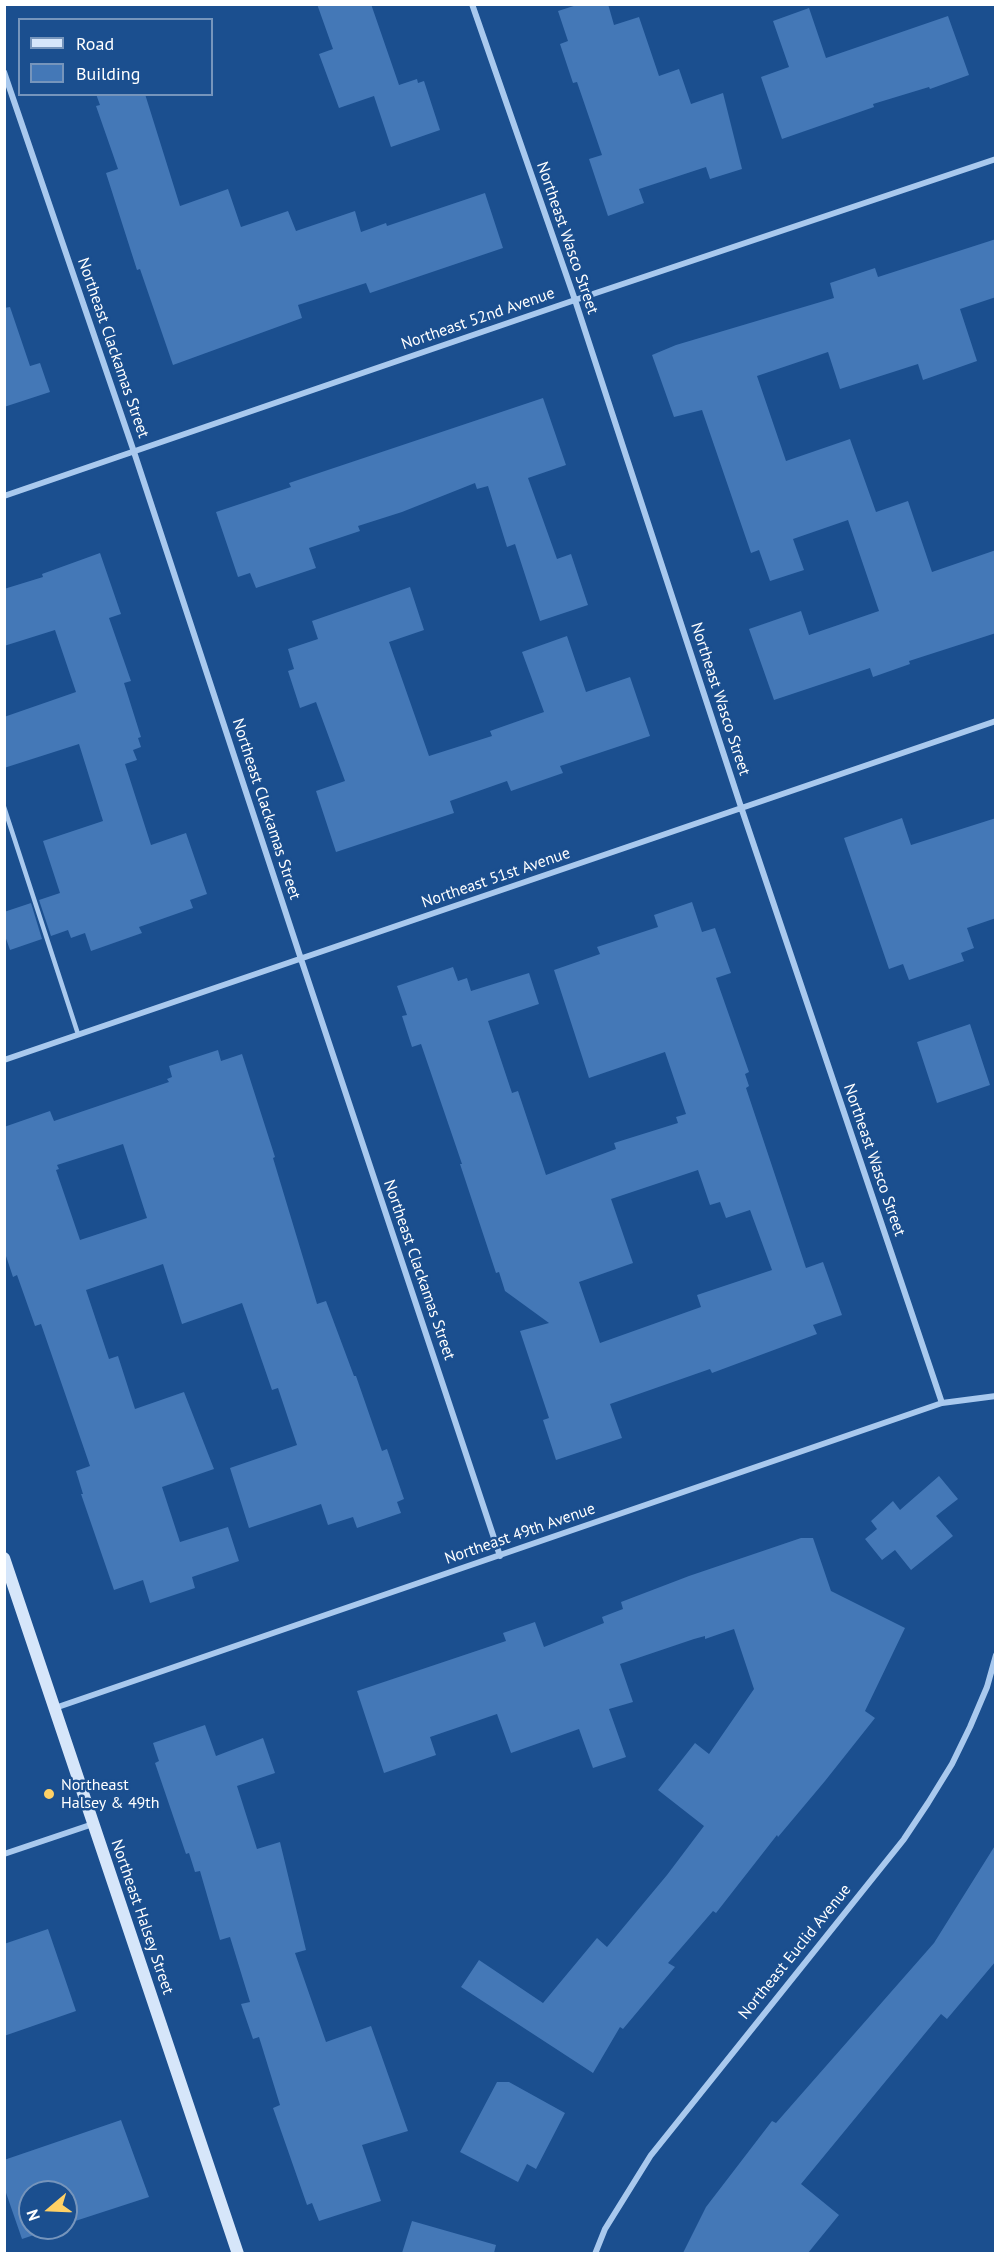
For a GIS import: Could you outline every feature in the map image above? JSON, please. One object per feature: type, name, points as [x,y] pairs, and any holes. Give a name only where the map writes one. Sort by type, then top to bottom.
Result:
[{"type":"main road","name":"Northeast Halsey Street","points":[[4,1558],[238,2253]]},
{"type":"street","name":"Northeast Wasco Street","points":[[472,4],[575,300],[741,807],[942,1403]]},
{"type":"street","name":"Northeast Clackamas Street","points":[[4,72],[134,452],[500,1556]]},
{"type":"street","name":"Northeast 52nd Avenue","points":[[4,496],[575,300],[996,159]]},
{"type":"street","name":"Northeast 51st Avenue","points":[[4,1060],[996,721]]},
{"type":"street","name":"Northeast 49th Avenue","points":[[55,1708],[942,1403],[996,1396]]},
{"type":"street","name":"Northeast Euclid Avenue","points":[[595,2253],[605,2229],[651,2155],[904,1839],[952,1764],[987,1687],[996,1655]]},
{"type":"street","points":[[4,1854],[93,1824]]},
{"type":"lane","points":[[4,807],[78,1034]]},
{"type":"building","points":[[317,4],[371,4],[399,85],[417,79],[418,83],[424,81],[440,130],[391,147],[374,96],[339,108],[319,54],[333,49]]},
{"type":"building","points":[[580,4],[608,4],[614,25],[639,17],[659,76],[679,69],[691,104],[723,93],[742,169],[710,179],[706,167],[639,189],[644,203],[608,216],[589,159],[602,155],[577,82],[573,83],[560,44],[568,41],[558,11]]},
{"type":"building","points":[[809,8],[826,58],[948,16],[969,75],[930,89],[929,87],[873,104],[874,107],[782,139],[761,77],[789,67],[773,21]]},
{"type":"building","points":[[97,96],[146,96],[180,206],[228,189],[241,227],[288,211],[296,231],[355,211],[361,232],[386,223],[387,226],[485,193],[503,248],[370,293],[366,283],[298,305],[302,318],[173,365],[140,269],[137,270],[106,173],[118,169],[96,106],[100,105]]},
{"type":"building","points":[[996,239],[996,297],[960,309],[977,361],[923,380],[918,364],[840,389],[828,352],[757,376],[786,461],[850,439],[876,512],[908,501],[932,572],[996,550],[996,633],[909,661],[910,664],[873,677],[870,668],[774,700],[749,629],[801,611],[809,635],[879,611],[848,520],[793,539],[804,570],[770,581],[759,550],[751,553],[702,410],[674,417],[652,355],[676,345],[834,298],[830,283],[875,268],[878,277]]},
{"type":"building","points":[[10,307],[30,366],[40,363],[50,392],[4,407],[4,308]]},
{"type":"building","points":[[543,398],[566,465],[528,478],[557,559],[571,554],[588,605],[540,621],[515,544],[507,547],[488,486],[477,489],[475,483],[402,512],[358,526],[360,531],[309,548],[316,568],[256,588],[250,573],[238,577],[216,512],[291,487],[289,483]]},
{"type":"building","points":[[100,553],[121,614],[109,618],[131,681],[124,683],[141,737],[138,738],[141,747],[133,750],[137,760],[125,764],[151,845],[186,833],[207,894],[190,900],[193,908],[139,927],[142,933],[91,951],[85,933],[71,938],[68,930],[51,936],[39,900],[60,893],[43,841],[103,821],[79,744],[4,768],[4,717],[76,692],[55,630],[4,646],[4,589],[43,577],[42,574]]},
{"type":"building","points":[[410,587],[424,630],[389,642],[429,756],[492,736],[490,731],[544,712],[522,652],[567,636],[586,692],[630,677],[650,736],[560,766],[563,773],[511,791],[507,781],[450,801],[454,813],[336,852],[316,791],[345,781],[316,702],[300,708],[288,671],[294,669],[288,649],[318,639],[312,621]]},
{"type":"building","points":[[902,818],[911,845],[996,818],[996,918],[967,928],[974,948],[961,953],[964,961],[909,980],[903,964],[889,969],[844,838]]},
{"type":"building","points":[[692,902],[702,932],[715,928],[731,973],[716,978],[749,1072],[745,1074],[749,1086],[746,1088],[806,1268],[823,1262],[842,1315],[813,1325],[817,1334],[712,1373],[710,1369],[610,1404],[622,1438],[556,1460],[543,1420],[549,1418],[520,1331],[549,1323],[505,1291],[499,1272],[496,1273],[421,1044],[412,1047],[402,1016],[407,1015],[397,986],[453,967],[458,981],[467,978],[471,991],[529,973],[539,1004],[488,1021],[512,1093],[518,1091],[546,1175],[616,1149],[614,1143],[678,1123],[676,1117],[686,1114],[665,1052],[589,1078],[554,970],[600,954],[597,947],[658,927],[654,915]],"holes":[[[698,1170],[710,1205],[720,1202],[726,1218],[750,1210],[772,1270],[697,1295],[701,1307],[600,1343],[579,1282],[633,1263],[611,1199]]]},
{"type":"building","points":[[31,903],[42,939],[10,950],[4,933],[4,912]]},
{"type":"building","points":[[970,1024],[990,1085],[937,1103],[917,1042]]},
{"type":"building","points":[[218,1050],[221,1061],[242,1054],[275,1157],[273,1158],[317,1304],[326,1301],[354,1376],[356,1376],[382,1451],[387,1449],[404,1499],[397,1502],[401,1513],[357,1528],[353,1517],[328,1525],[321,1504],[249,1528],[230,1468],[297,1445],[278,1388],[272,1390],[242,1303],[182,1324],[163,1264],[86,1290],[109,1359],[118,1356],[135,1409],[184,1392],[214,1469],[162,1487],[180,1542],[228,1527],[239,1561],[192,1577],[195,1588],[150,1603],[143,1580],[114,1590],[81,1494],[83,1494],[76,1471],[90,1466],[41,1324],[35,1326],[17,1275],[13,1277],[4,1250],[4,1127],[50,1111],[54,1121],[169,1082],[167,1079],[172,1077],[169,1066]],"holes":[[[123,1144],[147,1218],[80,1240],[56,1170],[59,1169],[57,1165]]]},
{"type":"building","points":[[939,1476],[958,1499],[936,1516],[953,1536],[911,1570],[895,1550],[882,1560],[865,1539],[877,1529],[871,1521],[893,1501],[900,1510]]},
{"type":"building","points":[[801,1538],[813,1538],[831,1591],[905,1628],[865,1711],[875,1718],[778,1837],[777,1835],[716,1913],[713,1911],[668,1963],[675,1967],[623,2029],[620,2027],[593,2073],[461,1987],[479,1960],[543,2003],[597,1938],[607,1947],[667,1875],[704,1826],[658,1790],[695,1743],[709,1754],[754,1689],[734,1629],[705,1639],[705,1636],[694,1639],[620,1664],[633,1702],[609,1709],[626,1757],[593,1768],[579,1729],[511,1753],[497,1714],[430,1737],[436,1755],[384,1773],[357,1691],[506,1641],[503,1633],[535,1622],[544,1647],[604,1623],[602,1617],[623,1609],[621,1602]]},
{"type":"building","points":[[205,1725],[216,1756],[263,1738],[275,1773],[237,1786],[257,1849],[280,1842],[306,1950],[295,1953],[326,2042],[371,2026],[408,2131],[362,2145],[381,2201],[319,2221],[312,2203],[307,2205],[273,2108],[280,2105],[259,2037],[253,2039],[241,2004],[250,2002],[230,1937],[220,1940],[200,1871],[195,1872],[189,1853],[186,1854],[155,1763],[159,1761],[153,1743]]},
{"type":"building","points":[[996,1844],[996,1961],[947,2019],[941,2014],[801,2184],[839,2215],[808,2253],[683,2253],[706,2207],[772,2121],[776,2123],[934,1943]]},
{"type":"building","points":[[48,1929],[76,2011],[4,2036],[4,1944]]},
{"type":"building","points":[[497,2082],[509,2082],[565,2113],[536,2169],[527,2164],[518,2182],[460,2152]]},
{"type":"building","points":[[121,2120],[149,2197],[78,2220],[78,2180],[18,2180],[18,2227],[4,2187],[4,2160]]},
{"type":"building","points":[[412,2221],[496,2245],[494,2253],[402,2253]]},
{"type":"place","name":"Northeast Halsey & 49th","points":[[49,1794]]}]
